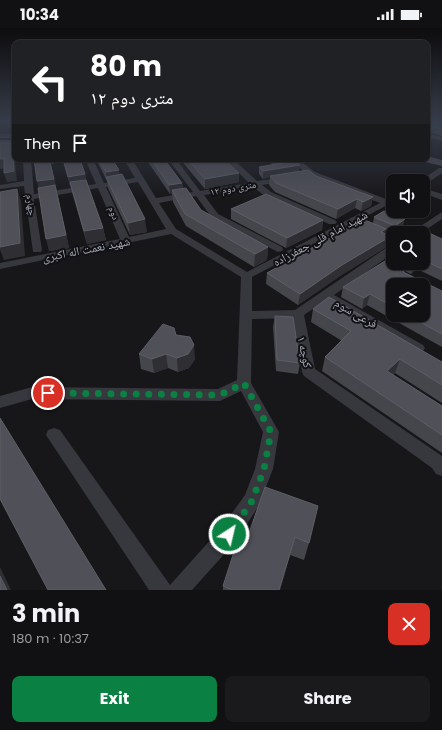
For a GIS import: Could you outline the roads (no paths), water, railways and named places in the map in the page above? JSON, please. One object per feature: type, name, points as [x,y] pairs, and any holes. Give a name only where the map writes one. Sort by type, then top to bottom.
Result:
[{"type":"main road","points":[[430,160],[442,162]]},
{"type":"street","name":"چهارم","points":[[27,162],[28,183],[37,250]]},
{"type":"street","name":"دوم","points":[[90,162],[126,241]]},
{"type":"street","points":[[130,162],[172,231],[247,276],[244,383],[271,432],[264,469],[252,501],[229,534],[178,590]]},
{"type":"street","points":[[174,162],[215,216],[278,249]]},
{"type":"street","points":[[232,162],[268,194],[332,222]]},
{"type":"street","points":[[298,162],[312,174],[386,200]]},
{"type":"street","points":[[430,178],[442,170]]},
{"type":"street","name":"۱۲ متری دوم","points":[[154,201],[312,174]]},
{"type":"street","points":[[30,197],[141,179]]},
{"type":"street","points":[[0,187],[28,183]]},
{"type":"street","points":[[430,193],[442,197]]},
{"type":"street","name":"شهید امام قلی جعفرزاده","points":[[247,276],[386,203]]},
{"type":"street","points":[[429,226],[442,214]]},
{"type":"street","points":[[353,220],[367,226]]},
{"type":"street","name":"شهید نعمت اله اکبری","points":[[0,266],[172,231]]},
{"type":"street","points":[[245,315],[298,314],[386,252]]},
{"type":"street","points":[[373,260],[386,266]]},
{"type":"street","name":"فرعی سوم","points":[[326,295],[429,354]]},
{"type":"street","name":"کوچه ۱","points":[[298,314],[309,372],[440,466]]},
{"type":"street","points":[[0,402],[32,393],[220,395],[244,383]]},
{"type":"street","points":[[54,435],[161,590]]}]
